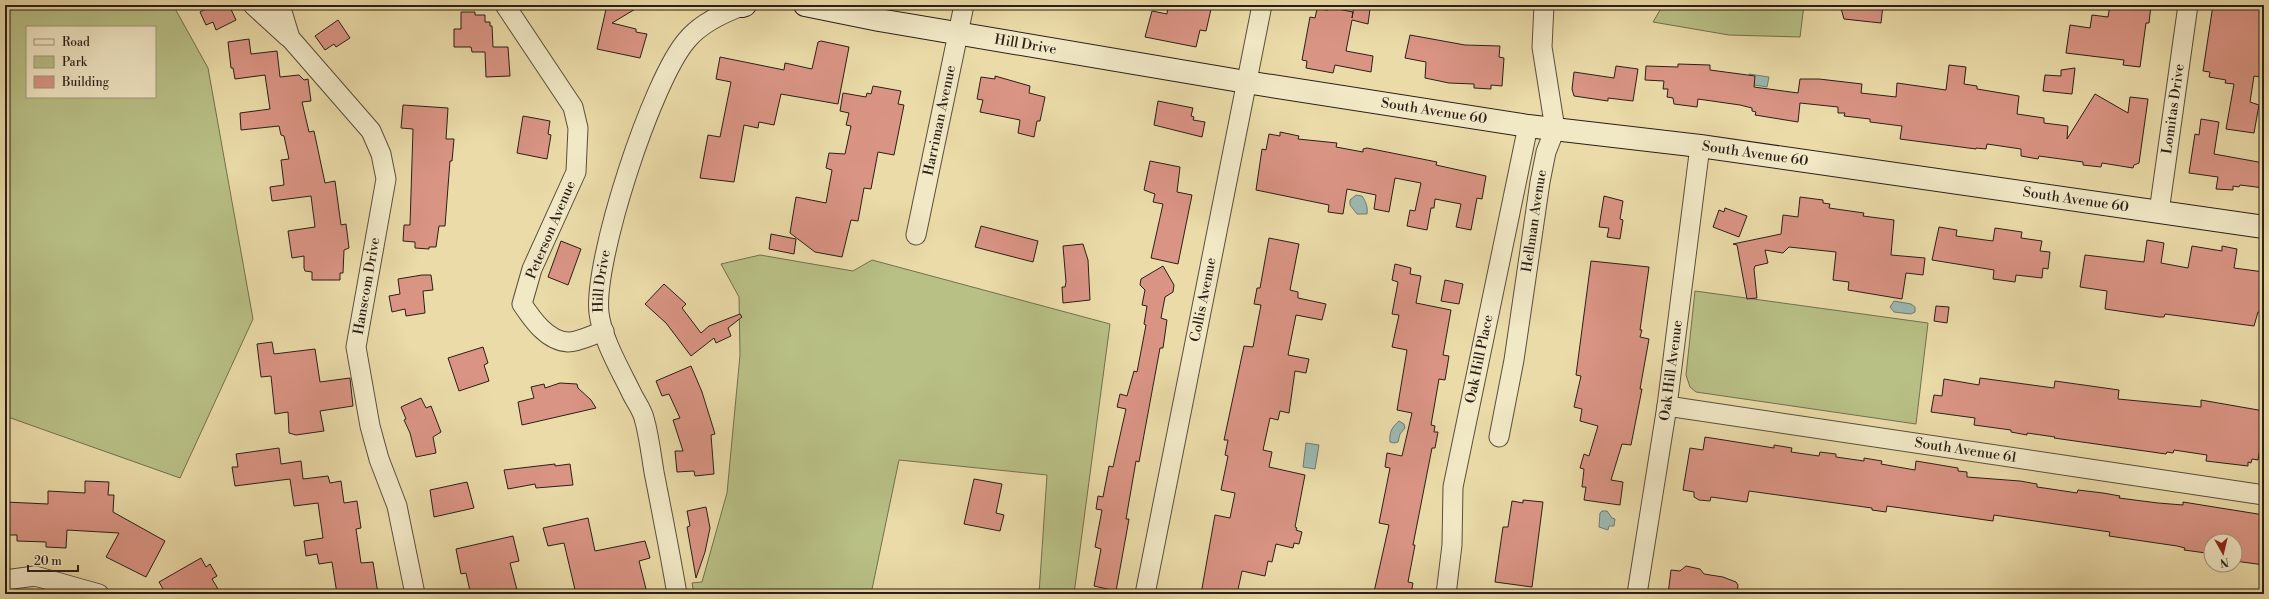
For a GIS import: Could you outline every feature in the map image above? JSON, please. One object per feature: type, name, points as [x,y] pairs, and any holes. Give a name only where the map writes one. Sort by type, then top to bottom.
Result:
[{"type":"street","points":[[253,5],[290,38]]},
{"type":"street","name":"Hanscom Drive","points":[[280,5],[290,38],[371,132],[381,154],[386,179],[356,347],[370,426],[379,459],[397,506],[415,594]]},
{"type":"street","name":"Peterson Avenue","points":[[505,5],[573,107],[578,128],[576,172],[532,269],[522,304],[532,320],[547,334],[568,342],[604,331]]},
{"type":"street","name":"Hill Drive","points":[[677,594],[644,417],[616,361],[604,331],[598,310],[599,280],[619,204],[657,91],[687,39],[707,23],[726,12],[743,5]]},
{"type":"street","name":"Hill Drive","points":[[805,5],[1246,82]]},
{"type":"street","name":"Harriman Avenue","points":[[916,235],[964,5]]},
{"type":"street","name":"Collis Avenue","points":[[1145,594],[1262,5]]},
{"type":"street","points":[[1544,5],[1542,47],[1555,129]]},
{"type":"street","name":"Lomitas Drive","points":[[2159,212],[2188,5]]},
{"type":"street","name":"South Avenue 60","points":[[1246,82],[1528,126],[1700,146],[2264,227]]},
{"type":"street","name":"Oak Hill Place","points":[[1446,594],[1452,545],[1453,487],[1528,126]]},
{"type":"street","name":"Hellman Avenue","points":[[1500,438],[1514,360],[1539,188],[1546,152],[1555,129]]},
{"type":"street","name":"Oak Hill Avenue","points":[[1637,594],[1667,406],[1700,146]]},
{"type":"street","name":"South Avenue 61","points":[[1667,406],[2264,494]]},
{"type":"street","points":[[5,580],[35,576],[99,594]]},
{"type":"green space","points":[[5,5],[173,5],[208,68],[253,319],[180,478],[5,416]]},
{"type":"green space","points":[[1663,5],[1804,5],[1800,37],[1729,35],[1653,22]]},
{"type":"green space","points":[[760,255],[853,271],[872,260],[1110,324],[1074,594],[1039,594],[1047,475],[899,460],[871,594],[694,594],[692,583],[702,582],[727,493],[740,355],[739,297],[721,264]]},
{"type":"green space","points":[[1695,291],[1928,323],[1916,424],[1696,392],[1690,387],[1686,375]]},
{"type":"water","points":[[1749,74],[1769,77],[1767,87],[1748,84]]},
{"type":"water","points":[[1356,195],[1362,196],[1366,202],[1367,214],[1357,214],[1350,205],[1350,200]]},
{"type":"water","points":[[1894,301],[1911,304],[1915,307],[1915,312],[1911,314],[1894,312],[1890,307]]},
{"type":"water","points":[[1399,421],[1404,424],[1405,428],[1400,434],[1398,442],[1390,442],[1390,435],[1394,425]]},
{"type":"water","points":[[1306,443],[1319,445],[1315,469],[1303,467]]},
{"type":"water","points":[[1602,511],[1607,511],[1612,518],[1615,519],[1614,526],[1609,526],[1608,530],[1599,527],[1600,513]]},
{"type":"building","points":[[213,5],[229,5],[236,20],[216,30],[213,22],[206,25],[200,12]]},
{"type":"building","points":[[607,5],[642,5],[612,23],[636,29],[636,32],[647,34],[640,58],[597,49]]},
{"type":"building","points":[[1168,5],[1212,5],[1206,31],[1200,30],[1196,47],[1145,37],[1152,11],[1167,14]]},
{"type":"building","points":[[1840,5],[1883,5],[1881,23],[1844,19]]},
{"type":"building","points":[[2110,5],[2151,5],[2149,23],[2146,23],[2140,67],[2123,65],[2124,60],[2066,53],[2070,25],[2090,28],[2092,15],[2108,17]]},
{"type":"building","points":[[2213,5],[2264,5],[2264,62],[2262,62],[2260,77],[2254,76],[2250,102],[2259,105],[2254,133],[2226,129],[2234,84],[2225,83],[2226,80],[2209,77],[2210,72],[2203,71]]},
{"type":"building","points":[[1354,6],[1370,9],[1368,24],[1352,20],[1346,51],[1373,56],[1371,72],[1335,65],[1333,73],[1306,68],[1307,61],[1302,60],[1310,17],[1315,18],[1317,9],[1328,10],[1328,7],[1353,12]]},
{"type":"building","points":[[461,12],[475,12],[475,15],[485,15],[485,22],[490,22],[490,26],[492,26],[493,47],[508,47],[510,76],[486,77],[485,52],[472,52],[471,47],[454,47],[454,29],[461,29]]},
{"type":"building","points":[[338,20],[350,38],[336,47],[334,44],[325,50],[315,36]]},
{"type":"building","points":[[1410,35],[1465,45],[1500,46],[1499,57],[1504,58],[1502,86],[1491,85],[1491,89],[1474,88],[1474,84],[1449,83],[1425,78],[1426,62],[1405,58]]},
{"type":"building","points":[[249,39],[251,54],[277,51],[280,77],[299,75],[304,80],[308,79],[311,101],[302,102],[309,132],[314,131],[325,183],[335,181],[341,225],[346,224],[349,248],[344,250],[343,273],[340,273],[340,280],[312,280],[312,272],[305,271],[304,268],[304,256],[292,258],[288,231],[315,227],[311,196],[272,201],[270,187],[284,185],[281,160],[289,159],[284,136],[281,135],[279,126],[241,130],[240,113],[270,109],[265,75],[235,79],[233,68],[231,68],[228,42]]},
{"type":"building","points":[[821,41],[849,47],[838,104],[781,94],[774,125],[759,122],[758,128],[744,125],[734,182],[700,178],[708,135],[720,137],[731,82],[716,79],[720,57],[784,70],[785,63],[812,69],[818,42]]},
{"type":"building","points":[[1678,64],[1710,65],[1710,70],[1755,76],[1754,87],[1798,93],[1800,79],[1819,79],[1862,84],[1861,93],[1896,97],[1897,83],[1946,90],[1949,65],[1966,67],[1964,84],[1977,86],[1977,89],[2019,96],[2017,114],[2044,118],[2044,123],[2068,126],[2067,139],[2095,94],[2128,113],[2130,97],[2148,99],[2139,163],[2134,165],[2133,168],[2102,163],[2101,167],[2083,165],[2083,162],[2039,156],[2038,159],[2021,156],[2021,149],[1987,144],[1986,149],[1976,149],[1900,139],[1902,126],[1870,122],[1870,119],[1844,116],[1845,113],[1838,113],[1838,107],[1800,103],[1798,122],[1755,115],[1756,112],[1752,111],[1752,108],[1740,105],[1698,99],[1697,107],[1674,104],[1673,98],[1667,97],[1668,89],[1663,89],[1664,81],[1645,80],[1646,66],[1678,67]]},
{"type":"building","points":[[1616,66],[1638,69],[1633,101],[1608,98],[1608,101],[1574,96],[1572,89],[1574,72],[1614,78]]},
{"type":"building","points":[[2075,68],[2072,94],[2043,91],[2045,75],[2061,76],[2061,70]]},
{"type":"building","points":[[995,76],[1030,86],[1029,93],[1045,97],[1040,121],[1037,121],[1034,137],[1018,133],[1020,120],[980,112],[983,100],[977,99],[981,77],[995,79]]},
{"type":"building","points":[[873,86],[901,91],[898,104],[904,105],[894,155],[878,152],[871,189],[864,188],[858,221],[851,220],[842,257],[815,252],[790,233],[796,197],[826,203],[832,170],[826,168],[829,153],[845,154],[851,126],[846,125],[849,113],[840,111],[843,93],[866,97],[867,93],[871,94]]},
{"type":"building","points":[[1158,101],[1193,108],[1191,116],[1194,117],[1193,120],[1205,122],[1202,137],[1154,125]]},
{"type":"building","points":[[403,105],[448,108],[446,139],[454,139],[452,161],[450,161],[445,226],[439,226],[436,247],[429,247],[429,249],[415,248],[415,242],[403,241],[404,225],[410,225],[413,129],[401,128]]},
{"type":"building","points":[[523,116],[550,121],[548,134],[551,135],[547,159],[517,153]]},
{"type":"building","points":[[2201,119],[2219,122],[2214,154],[2264,163],[2264,188],[2240,185],[2239,187],[2233,186],[2233,190],[2216,189],[2218,177],[2189,173],[2195,134],[2199,135]]},
{"type":"building","points":[[1280,132],[1299,136],[1298,139],[1337,143],[1336,147],[1363,152],[1363,149],[1367,148],[1437,162],[1436,165],[1486,176],[1482,199],[1477,198],[1471,230],[1456,227],[1461,204],[1435,199],[1434,208],[1431,208],[1427,230],[1407,226],[1410,210],[1415,211],[1421,183],[1395,178],[1389,212],[1374,209],[1376,195],[1347,189],[1343,214],[1328,212],[1329,205],[1256,190],[1262,149],[1266,150],[1269,134],[1280,136]]},
{"type":"building","points":[[1150,161],[1180,167],[1177,192],[1192,195],[1178,264],[1151,258],[1163,204],[1153,202],[1155,194],[1144,190]]},
{"type":"building","points":[[1604,196],[1623,201],[1620,219],[1623,220],[1620,239],[1607,237],[1609,228],[1599,227]]},
{"type":"building","points":[[1800,197],[1823,200],[1823,203],[1830,204],[1829,208],[1864,213],[1863,216],[1894,220],[1891,255],[1925,258],[1923,275],[1906,273],[1902,299],[1848,290],[1849,282],[1833,280],[1836,252],[1789,247],[1783,253],[1765,250],[1768,263],[1755,266],[1754,269],[1757,298],[1747,299],[1737,245],[1733,244],[1781,234],[1783,215],[1798,217]]},
{"type":"building","points":[[1725,208],[1747,216],[1739,237],[1713,227],[1719,210],[1724,212]]},
{"type":"building","points":[[981,226],[1038,241],[1033,262],[975,247]]},
{"type":"building","points":[[1939,227],[1957,230],[1956,236],[1993,241],[1995,228],[2022,232],[2021,238],[2042,241],[2040,251],[2050,252],[2048,269],[2043,268],[2042,278],[2016,275],[2015,282],[1993,279],[1994,270],[1932,260]]},
{"type":"building","points":[[771,234],[796,239],[794,254],[769,249]]},
{"type":"building","points":[[1269,238],[1299,244],[1290,290],[1298,292],[1298,298],[1326,304],[1322,320],[1296,315],[1288,355],[1309,359],[1306,373],[1295,371],[1289,413],[1280,411],[1278,420],[1270,418],[1263,450],[1272,452],[1269,467],[1305,475],[1295,527],[1297,528],[1296,530],[1302,532],[1299,544],[1294,543],[1293,548],[1276,544],[1272,562],[1268,561],[1265,576],[1242,571],[1237,594],[1201,594],[1215,515],[1230,518],[1235,493],[1221,490],[1228,456],[1225,455],[1228,440],[1224,440],[1244,346],[1253,347],[1261,305],[1254,304],[1257,288],[1260,288]]},
{"type":"building","points":[[2147,240],[2164,243],[2161,263],[2188,268],[2192,246],[2222,251],[2222,246],[2237,249],[2234,268],[2264,272],[2264,313],[2258,312],[2254,326],[2165,314],[2164,317],[2159,317],[2105,309],[2107,291],[2080,287],[2085,255],[2144,262]]},
{"type":"building","points":[[561,241],[581,249],[568,285],[548,277]]},
{"type":"building","points":[[1083,244],[1088,260],[1090,300],[1063,303],[1062,287],[1065,287],[1066,282],[1063,246]]},
{"type":"building","points":[[1591,261],[1649,267],[1640,330],[1642,330],[1640,337],[1649,339],[1640,389],[1642,389],[1631,445],[1622,444],[1611,480],[1623,482],[1620,505],[1584,500],[1586,487],[1582,487],[1584,469],[1580,468],[1584,454],[1589,456],[1598,426],[1580,421],[1582,409],[1574,407],[1581,376],[1576,375]]},
{"type":"building","points":[[1395,264],[1411,268],[1410,274],[1421,276],[1416,303],[1451,310],[1443,355],[1449,356],[1445,380],[1439,379],[1431,425],[1435,426],[1434,432],[1438,432],[1435,448],[1432,448],[1413,545],[1415,545],[1408,582],[1413,583],[1411,594],[1385,594],[1374,592],[1389,525],[1379,523],[1390,468],[1385,467],[1387,453],[1402,456],[1412,413],[1397,410],[1407,350],[1392,347],[1399,315],[1392,314],[1398,282],[1392,280]]},
{"type":"building","points":[[1163,266],[1174,285],[1173,292],[1165,297],[1161,318],[1167,320],[1163,348],[1160,348],[1139,462],[1136,461],[1126,519],[1129,519],[1116,591],[1094,586],[1101,549],[1095,547],[1102,510],[1096,509],[1098,496],[1103,497],[1109,466],[1113,467],[1126,409],[1117,407],[1120,394],[1127,396],[1134,371],[1137,372],[1146,325],[1144,324],[1147,306],[1142,305],[1145,290],[1140,285],[1141,279]]},
{"type":"building","points":[[431,275],[433,290],[423,291],[425,313],[406,316],[405,309],[392,312],[389,296],[400,294],[398,279]]},
{"type":"building","points":[[1445,280],[1463,284],[1459,304],[1441,301]]},
{"type":"building","points":[[664,284],[686,304],[682,308],[701,333],[709,326],[740,314],[742,317],[728,328],[731,336],[716,343],[714,338],[691,356],[666,323],[645,304]]},
{"type":"building","points":[[1936,306],[1949,307],[1947,323],[1934,321]]},
{"type":"building","points":[[272,342],[274,354],[315,349],[320,382],[350,378],[353,406],[320,411],[324,431],[296,435],[289,433],[288,412],[275,414],[271,376],[261,377],[257,344]]},
{"type":"building","points":[[483,347],[488,363],[484,365],[489,381],[459,391],[448,358]]},
{"type":"building","points":[[691,366],[702,392],[715,434],[711,435],[714,474],[695,476],[694,471],[677,472],[675,451],[683,451],[673,420],[680,418],[669,394],[662,396],[656,381]]},
{"type":"building","points":[[1980,378],[2054,388],[2055,381],[2119,390],[2118,399],[2201,407],[2201,400],[2264,411],[2264,425],[2258,460],[2252,459],[2251,463],[2248,462],[2248,466],[2206,461],[2207,455],[2174,450],[2173,453],[2167,452],[2166,454],[2027,433],[2027,435],[2011,432],[2011,430],[1974,425],[1975,418],[1931,412],[1934,395],[1942,396],[1944,379],[1979,385]]},
{"type":"building","points":[[560,383],[577,384],[578,388],[591,400],[596,408],[522,425],[518,402],[534,398],[531,387],[544,384],[545,388]]},
{"type":"building","points":[[421,398],[426,408],[431,406],[441,432],[433,437],[436,453],[416,457],[410,433],[404,420],[406,419],[401,407]]},
{"type":"building","points":[[1705,437],[1774,448],[1774,445],[1792,448],[1791,452],[1819,456],[1820,452],[1836,454],[1836,457],[1864,461],[1864,458],[1882,461],[1881,464],[1915,470],[1916,461],[1958,468],[1958,471],[1967,472],[1967,477],[2020,481],[2037,484],[2037,487],[2077,493],[2078,490],[2103,493],[2120,496],[2119,498],[2158,503],[2183,505],[2183,502],[2264,515],[2264,565],[2243,562],[2243,533],[2203,533],[2203,553],[2184,550],[2185,548],[2177,546],[2109,536],[2110,532],[1994,515],[1993,521],[1887,506],[1886,512],[1872,510],[1872,508],[1749,491],[1747,502],[1711,497],[1710,501],[1699,500],[1694,497],[1694,492],[1683,490],[1690,448],[1703,450]]},
{"type":"building","points":[[279,448],[281,464],[301,461],[303,479],[328,476],[330,483],[341,481],[344,503],[357,501],[361,528],[356,529],[361,563],[373,562],[378,594],[337,594],[332,562],[319,564],[317,554],[306,556],[304,541],[323,538],[318,503],[294,506],[290,479],[235,486],[232,467],[238,467],[236,454]]},
{"type":"building","points":[[555,464],[555,466],[570,464],[573,485],[536,488],[535,484],[508,489],[504,470]]},
{"type":"building","points":[[974,479],[1002,484],[996,513],[1004,515],[1000,531],[964,524]]},
{"type":"building","points":[[85,481],[109,482],[108,495],[114,495],[113,512],[165,541],[146,577],[106,557],[119,533],[67,530],[66,548],[46,547],[46,542],[17,541],[17,535],[5,535],[5,502],[48,504],[48,491],[85,493]]},
{"type":"building","points":[[467,482],[474,508],[434,517],[430,490]]},
{"type":"building","points":[[1523,500],[1543,502],[1532,587],[1495,582],[1503,527],[1508,527],[1512,501],[1523,503]]},
{"type":"building","points":[[706,507],[710,528],[705,552],[696,578],[687,527],[690,526],[687,511]]},
{"type":"building","points":[[588,518],[595,551],[645,541],[650,558],[639,561],[646,589],[628,594],[576,594],[564,543],[548,546],[543,528]]},
{"type":"building","points":[[513,536],[519,561],[510,563],[517,590],[501,594],[473,594],[472,591],[470,591],[466,573],[461,574],[456,549]]},
{"type":"building","points":[[201,558],[206,567],[210,564],[217,576],[212,579],[221,594],[166,594],[159,582]]},
{"type":"building","points":[[1686,566],[1700,569],[1704,574],[1723,577],[1736,582],[1738,585],[1737,594],[1668,594],[1671,570],[1680,571]]}]
